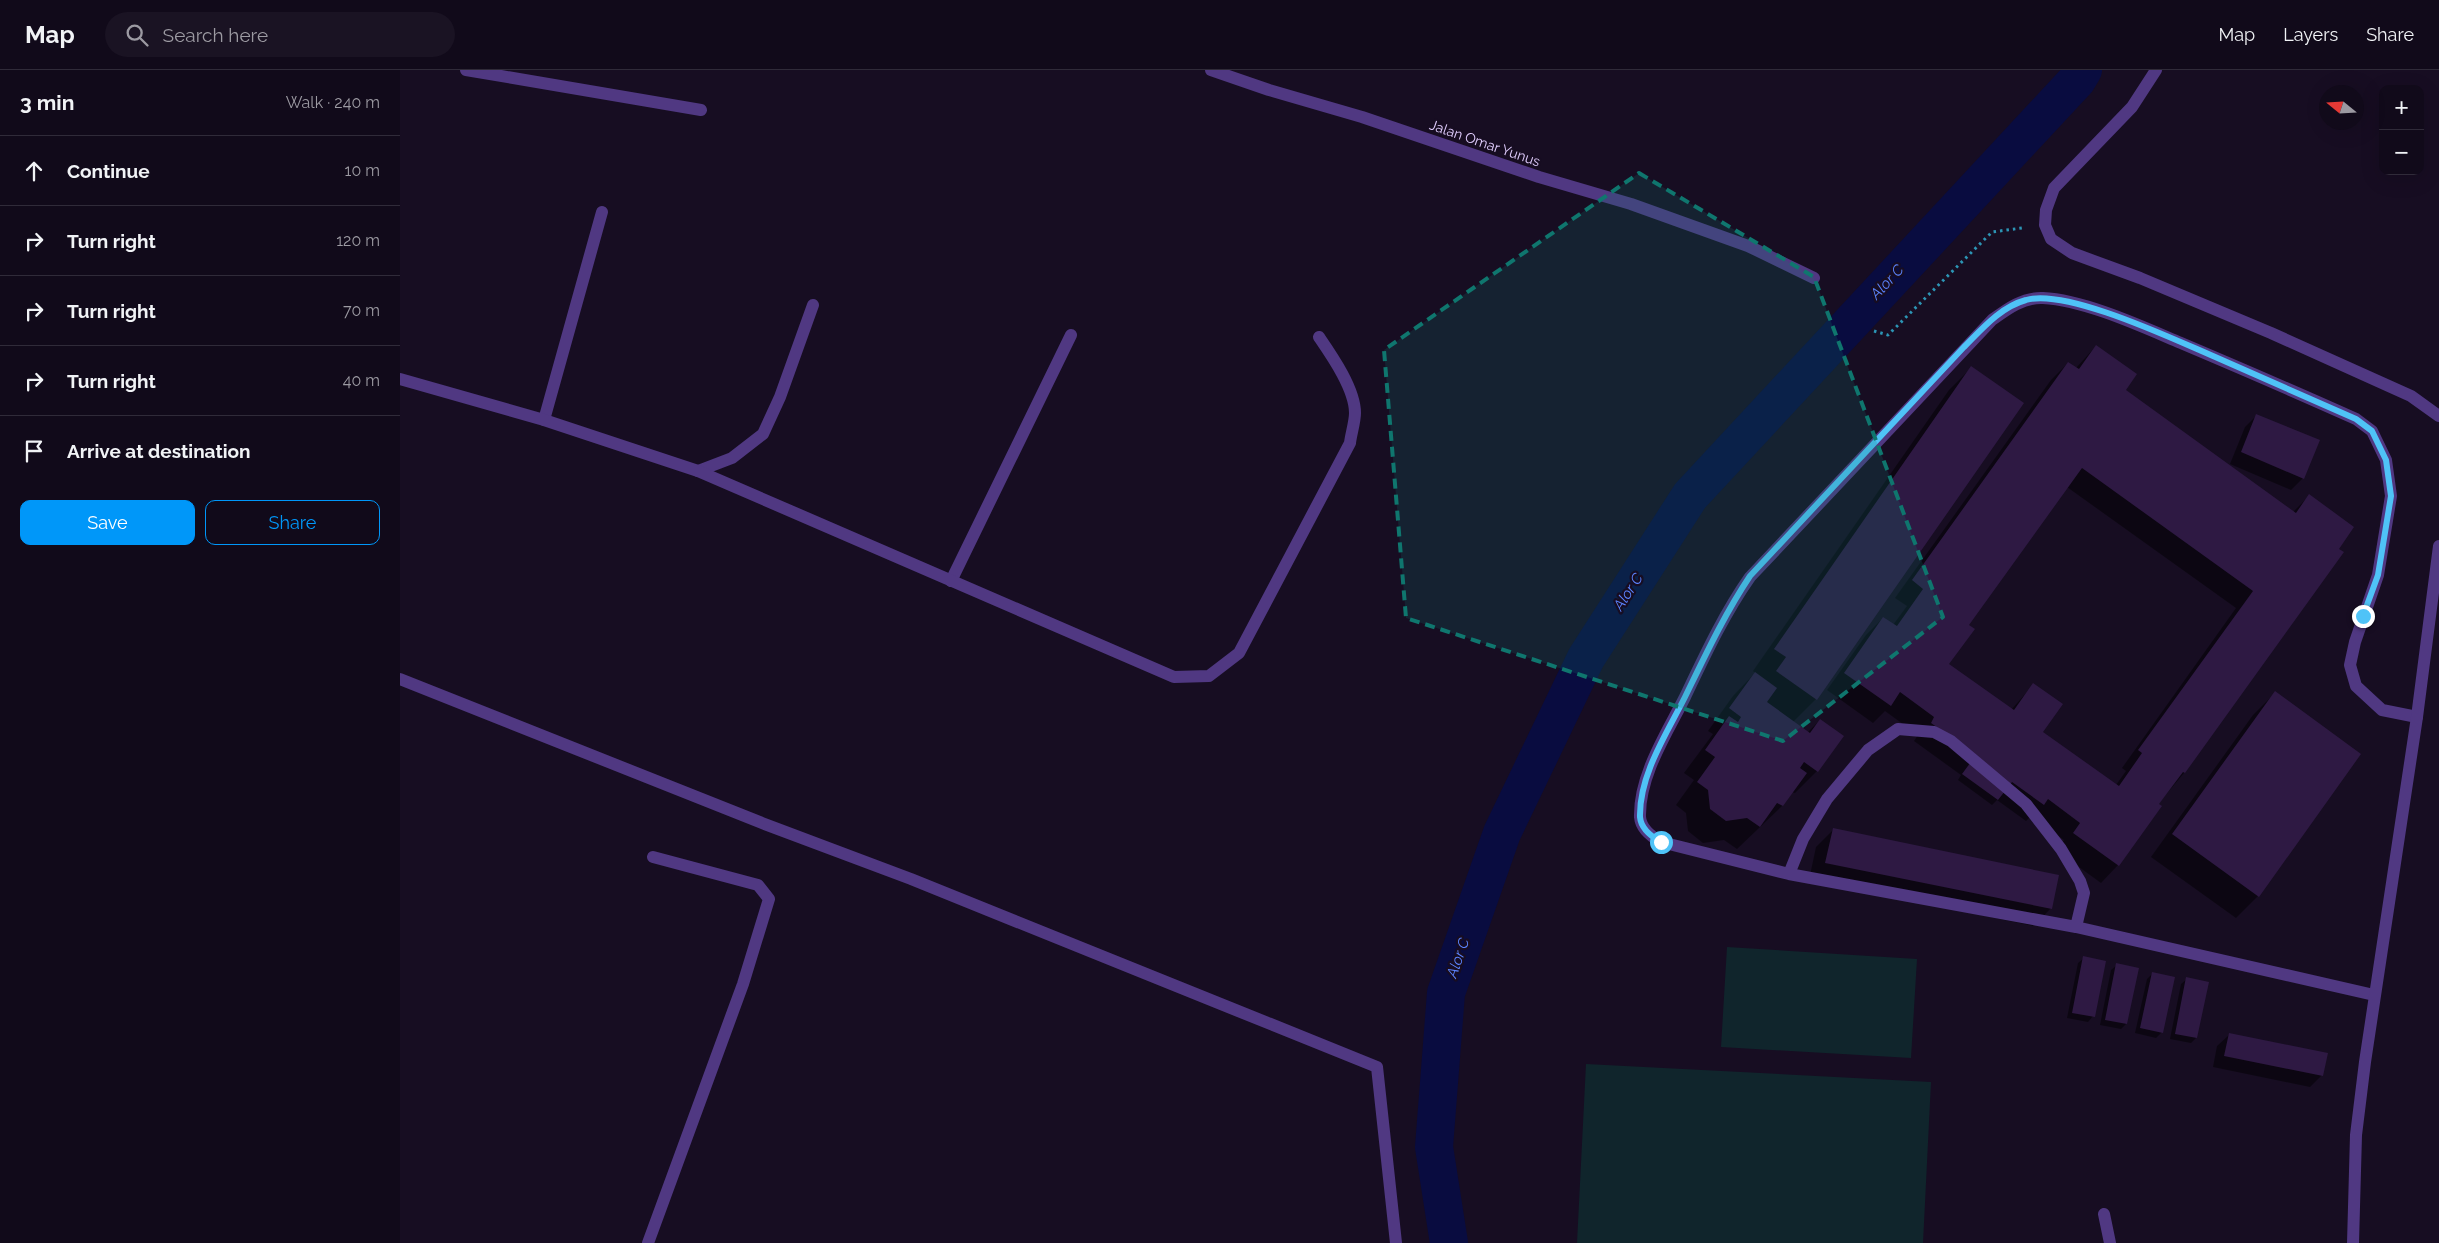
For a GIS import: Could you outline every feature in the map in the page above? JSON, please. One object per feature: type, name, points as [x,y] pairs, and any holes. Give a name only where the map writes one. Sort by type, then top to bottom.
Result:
[{"type":"street","points":[[466,70],[701,110]]},
{"type":"street","name":"Jalan Omar Yunus","points":[[1211,70],[1269,90],[1362,117],[1539,177],[1631,204],[1748,246],[1814,278]]},
{"type":"street","points":[[2156,70],[2132,107],[2054,188],[2046,210],[2044,225],[2051,239],[2072,253],[2140,278],[2271,333],[2411,396],[2439,416]]},
{"type":"street","points":[[544,420],[602,212]]},
{"type":"street","points":[[2374,995],[2076,927],[1790,874],[1661,842],[1648,835],[1640,819],[1643,794],[1655,757],[1728,608],[1750,576],[1963,348],[1992,320],[2026,300],[2042,298],[2066,302],[2130,321],[2356,419],[2372,431],[2386,460],[2391,496],[2378,575],[2354,642],[2350,665],[2356,686],[2382,710],[2417,717]]},
{"type":"street","points":[[698,471],[732,458],[763,434],[780,397],[813,305]]},
{"type":"street","points":[[952,581],[1071,335]]},
{"type":"street","points":[[400,379],[544,420],[698,471],[1174,677],[1209,676],[1239,653],[1350,443],[1355,412],[1348,386],[1336,361],[1319,337]]},
{"type":"street","points":[[2353,1243],[2356,1136],[2374,995],[2417,717],[2439,546]]},
{"type":"street","points":[[400,679],[762,823],[911,879],[1377,1067],[1396,1243]]},
{"type":"street","points":[[1790,874],[1804,839],[1826,799],[1868,750],[1898,729],[1934,732],[1951,741],[2026,804],[2062,849],[2080,881],[2084,893],[2076,927]]},
{"type":"street","points":[[648,1243],[743,984],[769,899],[758,885],[654,858]]},
{"type":"street","points":[[2104,1214],[2110,1243]]},
{"type":"path","points":[[1874,331],[1888,335],[1992,232],[2044,225]]},
{"type":"highlighted area","points":[[1639,173],[1814,277],[1943,617],[1783,741],[1406,618],[1384,350]]},
{"type":"shaded area","points":[[1727,947],[1917,959],[1911,1058],[1721,1047]]},
{"type":"shaded area","points":[[1586,1064],[1931,1082],[1923,1243],[1577,1243]]},
{"type":"building","points":[[2096,345],[2137,374],[2126,390],[2296,513],[2309,494],[2354,527],[2339,549],[2344,552],[2185,773],[2183,772],[2159,804],[2162,806],[2119,866],[2073,833],[2080,823],[2048,799],[2044,805],[2012,782],[1998,800],[1962,774],[1976,755],[1931,723],[1934,717],[1900,692],[1891,706],[1844,673],[1883,617],[1897,626],[1923,589],[1912,580],[2068,362],[2079,369]],"holes":[[[2082,468],[2253,591],[2138,750],[2142,753],[2119,786],[2043,732],[2063,704],[2033,683],[2014,710],[1949,664],[1975,629],[1969,625]]]},
{"type":"building","points":[[1971,366],[2024,403],[1817,700],[1776,671],[1786,657],[1774,649]]},
{"type":"building","points":[[2256,414],[2320,440],[2304,479],[2241,452]]},
{"type":"building","points":[[1755,672],[1777,688],[1767,702],[1810,733],[1820,719],[1844,736],[1818,772],[1804,762],[1800,768],[1807,773],[1783,806],[1777,803],[1760,827],[1747,818],[1726,821],[1710,809],[1708,790],[1697,782],[1715,757],[1705,750],[1729,716],[1738,722],[1741,717],[1729,708]]},
{"type":"building","points":[[2275,691],[2361,754],[2259,897],[2172,834]]},
{"type":"building","points":[[1833,828],[2059,875],[2052,909],[1825,863]]},
{"type":"building","points":[[2083,956],[2106,961],[2095,1017],[2072,1013]]},
{"type":"building","points":[[2116,963],[2139,968],[2127,1024],[2105,1020]]},
{"type":"building","points":[[2152,972],[2175,977],[2163,1033],[2140,1028]]},
{"type":"building","points":[[2186,977],[2209,982],[2197,1038],[2175,1034]]},
{"type":"building","points":[[2229,1033],[2328,1053],[2323,1076],[2224,1056]]},
{"type":"waterway","name":"Alor C","points":[[1449,1243],[1434,1147],[1446,993],[1502,833],[1586,658],[1690,496],[2077,80],[2083,70]]},
{"type":"route","points":[[1661,842],[1648,835],[1640,819],[1643,794],[1655,757],[1728,608],[1750,576],[1963,348],[1992,320],[2014,305],[2026,300],[2042,298],[2066,302],[2130,321],[2356,419],[2372,431],[2386,460],[2391,496],[2387,530],[2378,575],[2363,616]]}]
